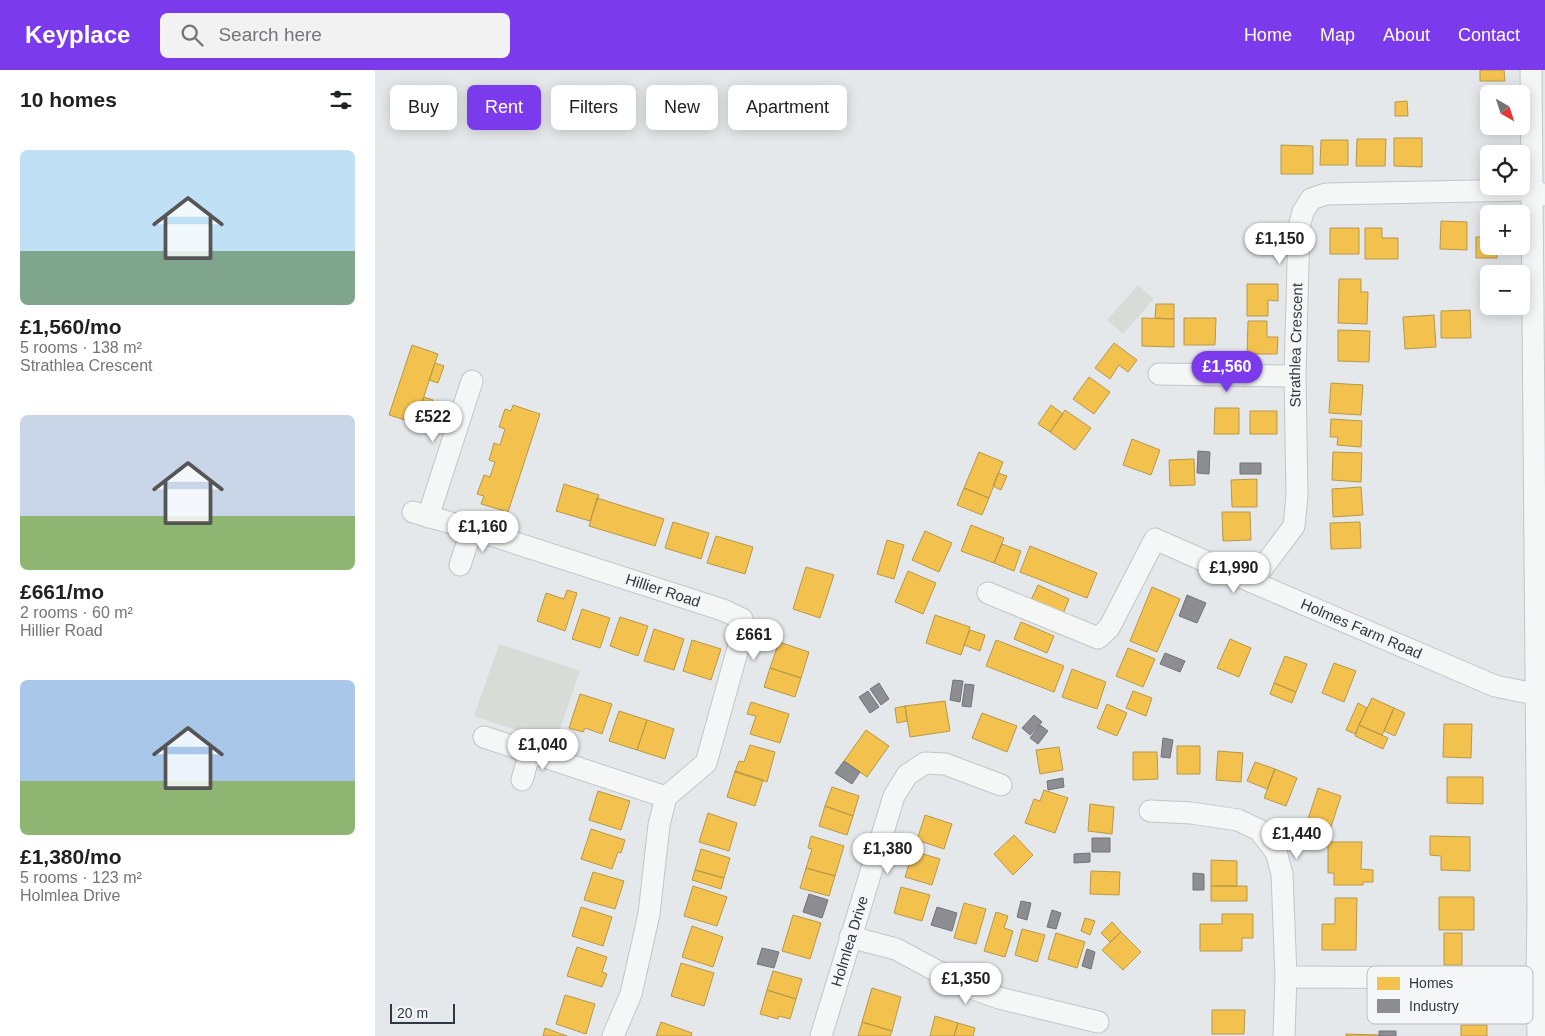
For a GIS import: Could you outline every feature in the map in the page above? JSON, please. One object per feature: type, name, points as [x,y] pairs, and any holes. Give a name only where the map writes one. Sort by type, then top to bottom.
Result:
[{"type":"street","points":[[1531,70],[1539,193],[1541,695],[1537,1036]]},
{"type":"street","name":"Strathlea Crescent","points":[[1252,582],[1294,526],[1297,496],[1295,376],[1299,227],[1303,212],[1311,198],[1326,194],[1539,193]]},
{"type":"street","points":[[1159,374],[1295,376]]},
{"type":"street","name":"Hillier Road","points":[[472,381],[421,514],[723,610],[742,620],[742,634],[706,763],[666,797]]},
{"type":"street","points":[[460,565],[472,529]]},
{"type":"street","name":"Holmes Farm Road","points":[[988,592],[1098,638],[1109,628],[1155,539],[1495,686],[1541,695]]},
{"type":"street","points":[[484,737],[666,797],[659,825],[649,914],[631,994],[613,1036]]},
{"type":"street","points":[[522,780],[530,752]]},
{"type":"street","name":"Holmlea Drive","points":[[821,1036],[894,796],[907,774],[925,763],[945,764],[1001,785]]},
{"type":"street","points":[[1149,811],[1191,813],[1238,820],[1259,830],[1276,852],[1282,874],[1285,977],[1284,1036]]},
{"type":"street","points":[[850,937],[896,949],[963,985],[999,998],[1098,1022]]},
{"type":"street","points":[[1285,977],[1367,977]]},
{"type":"street","points":[[1533,978],[1537,978]]},
{"type":"shaded area","points":[[1138,285],[1154,299],[1123,334],[1107,320]]},
{"type":"shaded area","points":[[499,644],[580,671],[555,743],[474,716]]},
{"type":"building: Homes","points":[[1480,70],[1504,70],[1505,81],[1480,81]]},
{"type":"building: Homes","points":[[1407,101],[1408,116],[1395,116],[1395,102]]},
{"type":"building: Homes","points":[[1394,138],[1422,138],[1422,167],[1394,166]]},
{"type":"building: Homes","points":[[1357,139],[1386,139],[1385,166],[1356,166]]},
{"type":"building: Homes","points":[[1321,140],[1348,140],[1348,165],[1320,165]]},
{"type":"building: Homes","points":[[1281,145],[1313,146],[1313,174],[1281,174]]},
{"type":"building: Homes","points":[[1441,221],[1467,222],[1467,250],[1440,249]]},
{"type":"building: Homes","points":[[1330,228],[1359,228],[1359,254],[1330,254]]},
{"type":"building: Homes","points":[[1365,228],[1382,228],[1382,238],[1398,238],[1398,259],[1365,259]]},
{"type":"building: Homes","points":[[1476,237],[1480,237],[1480,255],[1497,255],[1497,258],[1476,258]]},
{"type":"building: Homes","points":[[1339,279],[1361,279],[1361,292],[1368,292],[1367,324],[1338,323]]},
{"type":"building: Homes","points":[[1247,284],[1278,284],[1278,301],[1268,300],[1268,316],[1247,316]]},
{"type":"building: Homes","points":[[1156,304],[1174,304],[1174,319],[1155,318]]},
{"type":"building: Homes","points":[[1470,310],[1471,338],[1441,338],[1441,311]]},
{"type":"building: Homes","points":[[1434,315],[1436,347],[1405,349],[1403,317]]},
{"type":"building: Homes","points":[[1142,318],[1174,319],[1174,347],[1142,346]]},
{"type":"building: Homes","points":[[1184,318],[1216,318],[1215,345],[1184,345]]},
{"type":"building: Homes","points":[[1248,321],[1267,321],[1267,337],[1278,337],[1277,354],[1247,354]]},
{"type":"building: Homes","points":[[1338,330],[1370,331],[1369,362],[1338,361]]},
{"type":"building: Homes","points":[[1114,343],[1137,360],[1128,372],[1119,365],[1110,379],[1095,368]]},
{"type":"building: Homes","points":[[412,345],[438,354],[415,423],[389,415]]},
{"type":"building: Homes","points":[[435,363],[444,366],[438,383],[429,380]]},
{"type":"building: Homes","points":[[1089,377],[1110,392],[1094,414],[1073,399]]},
{"type":"building: Homes","points":[[1331,383],[1363,385],[1361,415],[1329,413]]},
{"type":"building: Homes","points":[[424,397],[433,400],[428,417],[418,414]]},
{"type":"building: Homes","points":[[513,405],[540,414],[508,512],[481,504],[484,496],[477,494],[484,475],[490,477],[495,462],[489,460],[494,443],[500,445],[505,429],[499,427],[505,409],[511,411]]},
{"type":"building: Homes","points":[[1051,405],[1063,414],[1050,432],[1038,424]]},
{"type":"building: Homes","points":[[1215,408],[1239,408],[1239,434],[1214,434]]},
{"type":"building: Homes","points":[[1065,410],[1091,428],[1075,450],[1050,432]]},
{"type":"building: Homes","points":[[1250,411],[1277,411],[1277,434],[1250,434]]},
{"type":"building: Homes","points":[[1331,419],[1362,421],[1361,447],[1337,445],[1338,437],[1330,437]]},
{"type":"building: Homes","points":[[1132,439],[1160,450],[1151,475],[1123,465]]},
{"type":"building: Homes","points":[[979,452],[1003,462],[989,498],[964,488]]},
{"type":"building: Homes","points":[[1333,452],[1362,453],[1361,482],[1332,480]]},
{"type":"building: Homes","points":[[1194,459],[1195,485],[1170,486],[1169,460]]},
{"type":"building: Homes","points":[[998,473],[1007,476],[1001,490],[993,486]]},
{"type":"building: Homes","points":[[1257,479],[1257,507],[1232,507],[1231,480]]},
{"type":"building: Homes","points":[[564,484],[599,495],[590,521],[556,511]]},
{"type":"building: Homes","points":[[1361,487],[1363,515],[1333,517],[1332,489]]},
{"type":"building: Homes","points":[[964,488],[989,498],[982,515],[957,505]]},
{"type":"building: Homes","points":[[597,498],[664,519],[655,546],[589,526]]},
{"type":"building: Homes","points":[[1222,512],[1250,512],[1251,540],[1223,541]]},
{"type":"building: Homes","points":[[673,522],[709,533],[701,559],[665,548]]},
{"type":"building: Homes","points":[[1360,522],[1361,548],[1331,549],[1330,523]]},
{"type":"building: Homes","points":[[971,525],[1004,538],[994,563],[961,551]]},
{"type":"building: Homes","points":[[925,531],[952,543],[939,572],[912,560]]},
{"type":"building: Homes","points":[[716,536],[753,547],[745,574],[707,563]]},
{"type":"building: Homes","points":[[887,540],[904,545],[894,579],[877,574]]},
{"type":"building: Homes","points":[[1002,544],[1021,551],[1014,571],[994,563]]},
{"type":"building: Homes","points":[[1030,546],[1097,573],[1087,598],[1020,572]]},
{"type":"building: Homes","points":[[806,567],[834,575],[820,618],[793,609]]},
{"type":"building: Homes","points":[[908,571],[936,583],[923,614],[895,602]]},
{"type":"building: Homes","points":[[1038,585],[1069,599],[1063,614],[1031,600]]},
{"type":"building: Homes","points":[[1152,587],[1180,599],[1157,652],[1130,641]]},
{"type":"building: Homes","points":[[567,590],[577,593],[565,631],[537,621],[546,593],[564,599]]},
{"type":"building: Homes","points":[[582,609],[610,618],[600,648],[572,639]]},
{"type":"building: Homes","points":[[935,615],[970,627],[961,655],[926,643]]},
{"type":"building: Homes","points":[[620,617],[648,626],[638,656],[610,646]]},
{"type":"building: Homes","points":[[1021,622],[1054,636],[1047,653],[1014,639]]},
{"type":"building: Homes","points":[[654,629],[684,639],[674,670],[644,661]]},
{"type":"building: Homes","points":[[970,630],[985,635],[980,651],[964,645]]},
{"type":"building: Homes","points":[[1230,639],[1251,648],[1239,677],[1217,668]]},
{"type":"building: Homes","points":[[692,640],[721,649],[711,680],[683,671]]},
{"type":"building: Homes","points":[[996,640],[1064,666],[1054,692],[986,666]]},
{"type":"building: Homes","points":[[779,642],[809,652],[801,678],[770,668]]},
{"type":"building: Homes","points":[[1128,648],[1155,659],[1143,687],[1116,676]]},
{"type":"building: Homes","points":[[1285,656],[1307,664],[1296,692],[1274,683]]},
{"type":"building: Homes","points":[[1334,663],[1356,671],[1344,702],[1322,693]]},
{"type":"building: Homes","points":[[770,668],[801,678],[795,697],[764,687]]},
{"type":"building: Homes","points":[[1072,669],[1106,682],[1097,709],[1062,697]]},
{"type":"building: Homes","points":[[1274,683],[1296,692],[1292,703],[1270,694]]},
{"type":"building: Homes","points":[[1133,691],[1152,698],[1146,716],[1126,708]]},
{"type":"building: Homes","points":[[580,694],[612,704],[602,734],[585,728],[583,732],[569,728]]},
{"type":"building: Homes","points":[[1372,698],[1394,708],[1382,735],[1359,725]]},
{"type":"building: Homes","points":[[945,701],[950,731],[910,737],[905,706]]},
{"type":"building: Homes","points":[[751,702],[789,714],[780,743],[750,734],[756,716],[747,714]]},
{"type":"building: Homes","points":[[1358,703],[1367,708],[1355,734],[1346,730]]},
{"type":"building: Homes","points":[[1107,704],[1127,713],[1117,736],[1097,728]]},
{"type":"building: Homes","points":[[905,706],[907,721],[897,723],[895,708]]},
{"type":"building: Homes","points":[[1394,708],[1405,713],[1395,736],[1384,731]]},
{"type":"building: Homes","points":[[619,711],[647,720],[637,750],[609,741]]},
{"type":"building: Homes","points":[[982,713],[1017,726],[1007,752],[972,738]]},
{"type":"building: Homes","points":[[647,720],[674,729],[665,759],[637,750]]},
{"type":"building: Homes","points":[[1444,724],[1472,724],[1471,758],[1443,757]]},
{"type":"building: Homes","points":[[1359,725],[1388,738],[1383,749],[1355,736]]},
{"type":"building: Homes","points":[[866,730],[889,746],[867,777],[844,761]]},
{"type":"building: Homes","points":[[750,745],[775,752],[767,782],[735,772],[739,761],[744,762]]},
{"type":"building: Homes","points":[[1177,746],[1200,746],[1200,774],[1177,774]]},
{"type":"building: Homes","points":[[1059,747],[1063,770],[1040,774],[1036,750]]},
{"type":"building: Homes","points":[[1218,751],[1243,753],[1241,782],[1216,780]]},
{"type":"building: Homes","points":[[1133,752],[1157,752],[1158,779],[1133,780]]},
{"type":"building: Homes","points":[[1255,762],[1275,769],[1267,789],[1247,781]]},
{"type":"building: Homes","points":[[1275,769],[1297,778],[1286,806],[1264,798]]},
{"type":"building: Homes","points":[[735,771],[763,780],[755,806],[727,797]]},
{"type":"building: Homes","points":[[1447,777],[1483,777],[1483,804],[1447,803]]},
{"type":"building: Homes","points":[[832,787],[859,796],[853,816],[825,806]]},
{"type":"building: Homes","points":[[1318,788],[1341,796],[1331,827],[1308,819]]},
{"type":"building: Homes","points":[[1044,790],[1068,798],[1055,833],[1025,823],[1034,799],[1040,801]]},
{"type":"building: Homes","points":[[598,791],[630,801],[621,830],[589,820]]},
{"type":"building: Homes","points":[[1090,804],[1114,807],[1112,834],[1088,831]]},
{"type":"building: Homes","points":[[825,806],[853,816],[847,835],[819,826]]},
{"type":"building: Homes","points":[[708,813],[737,823],[729,851],[699,842]]},
{"type":"building: Homes","points":[[925,815],[952,824],[944,849],[917,840]]},
{"type":"building: Homes","points":[[591,829],[625,840],[621,853],[618,852],[612,869],[581,859]]},
{"type":"building: Homes","points":[[1014,835],[1033,855],[1013,875],[994,854]]},
{"type":"building: Homes","points":[[811,836],[844,846],[835,876],[806,868],[812,849],[808,848]]},
{"type":"building: Homes","points":[[1430,836],[1470,837],[1470,871],[1441,870],[1441,856],[1430,855]]},
{"type":"building: Homes","points":[[1328,842],[1362,842],[1361,869],[1373,870],[1373,882],[1363,882],[1363,885],[1334,885],[1334,873],[1328,873]]},
{"type":"building: Homes","points":[[701,849],[730,858],[724,878],[695,870]]},
{"type":"building: Homes","points":[[913,851],[940,859],[932,885],[905,877]]},
{"type":"building: Homes","points":[[1211,860],[1237,861],[1237,886],[1211,886]]},
{"type":"building: Homes","points":[[806,868],[835,876],[829,896],[800,888]]},
{"type":"building: Homes","points":[[695,870],[724,878],[721,889],[692,880]]},
{"type":"building: Homes","points":[[1091,871],[1120,872],[1119,895],[1090,894]]},
{"type":"building: Homes","points":[[593,872],[624,881],[615,909],[584,900]]},
{"type":"building: Homes","points":[[693,886],[727,897],[717,926],[684,916]]},
{"type":"building: Homes","points":[[1211,886],[1247,886],[1247,901],[1211,901]]},
{"type":"building: Homes","points":[[901,887],[930,895],[922,921],[894,913]]},
{"type":"building: Homes","points":[[1439,897],[1474,897],[1474,930],[1439,930]]},
{"type":"building: Homes","points":[[1335,898],[1357,898],[1356,950],[1322,950],[1322,924],[1335,924]]},
{"type":"building: Homes","points":[[964,903],[986,909],[976,944],[954,938]]},
{"type":"building: Homes","points":[[581,907],[612,917],[603,946],[572,936]]},
{"type":"building: Homes","points":[[996,912],[1008,916],[1004,928],[1013,931],[1005,957],[984,951]]},
{"type":"building: Homes","points":[[1222,914],[1253,914],[1253,938],[1242,938],[1242,951],[1200,951],[1200,924],[1222,924]]},
{"type":"building: Homes","points":[[793,915],[821,923],[810,959],[782,951]]},
{"type":"building: Homes","points":[[1085,918],[1095,921],[1090,935],[1081,931]]},
{"type":"building: Homes","points":[[1112,922],[1121,932],[1110,942],[1101,933]]},
{"type":"building: Homes","points":[[692,926],[723,937],[713,967],[682,957]]},
{"type":"building: Homes","points":[[1022,929],[1045,935],[1037,962],[1015,955]]},
{"type":"building: Homes","points":[[1121,932],[1141,952],[1123,970],[1102,950]]},
{"type":"building: Homes","points":[[1056,933],[1085,942],[1077,968],[1048,959]]},
{"type":"building: Homes","points":[[1444,933],[1462,933],[1462,965],[1444,965]]},
{"type":"building: Homes","points":[[577,947],[607,957],[602,972],[607,974],[602,987],[567,976]]},
{"type":"building: Homes","points":[[681,963],[714,973],[704,1006],[671,996]]},
{"type":"building: Homes","points":[[773,971],[802,979],[796,999],[767,990]]},
{"type":"building: Homes","points":[[872,988],[901,997],[892,1031],[862,1022]]},
{"type":"building: Homes","points":[[767,990],[796,999],[790,1019],[779,1016],[778,1019],[760,1014]]},
{"type":"building: Homes","points":[[565,995],[595,1004],[586,1034],[556,1024]]},
{"type":"building: Homes","points":[[1212,1010],[1245,1010],[1244,1034],[1212,1034]]},
{"type":"building: Homes","points":[[935,1016],[958,1023],[954,1036],[930,1036]]},
{"type":"building: Homes","points":[[661,1022],[692,1033],[691,1036],[656,1036]]},
{"type":"building: Homes","points":[[862,1022],[892,1031],[890,1036],[858,1036]]},
{"type":"building: Homes","points":[[958,1023],[975,1028],[973,1036],[954,1036]]},
{"type":"building: Homes","points":[[1461,1025],[1487,1025],[1487,1036],[1461,1036]]},
{"type":"building: Homes","points":[[545,1028],[567,1036],[543,1036]]},
{"type":"building: Homes","points":[[1346,1034],[1379,1035],[1379,1036],[1346,1036]]},
{"type":"building: Industry","points":[[1198,451],[1210,452],[1209,474],[1197,473]]},
{"type":"building: Industry","points":[[1240,463],[1261,463],[1261,474],[1240,474]]},
{"type":"building: Industry","points":[[1187,595],[1206,603],[1197,623],[1179,616]]},
{"type":"building: Industry","points":[[1165,653],[1185,661],[1180,672],[1160,664]]},
{"type":"building: Industry","points":[[953,680],[963,681],[960,702],[950,700]]},
{"type":"building: Industry","points":[[879,683],[889,699],[881,705],[870,689]]},
{"type":"building: Industry","points":[[965,684],[974,685],[971,707],[962,706]]},
{"type":"building: Industry","points":[[868,691],[879,707],[870,713],[859,697]]},
{"type":"building: Industry","points":[[1034,715],[1042,722],[1030,735],[1022,728]]},
{"type":"building: Industry","points":[[1040,725],[1048,731],[1038,744],[1030,738]]},
{"type":"building: Industry","points":[[1163,738],[1173,740],[1170,758],[1161,757]]},
{"type":"building: Industry","points":[[844,761],[860,772],[852,784],[835,773]]},
{"type":"building: Industry","points":[[1063,778],[1064,787],[1048,790],[1047,781]]},
{"type":"building: Industry","points":[[1092,838],[1110,838],[1110,852],[1092,852]]},
{"type":"building: Industry","points":[[1090,853],[1090,862],[1074,863],[1074,854]]},
{"type":"building: Industry","points":[[1193,873],[1204,874],[1204,890],[1193,890]]},
{"type":"building: Industry","points":[[809,894],[828,900],[822,918],[803,912]]},
{"type":"building: Industry","points":[[1021,901],[1031,903],[1027,920],[1017,917]]},
{"type":"building: Industry","points":[[937,907],[957,913],[952,931],[931,925]]},
{"type":"building: Industry","points":[[1052,910],[1061,913],[1056,929],[1047,927]]},
{"type":"building: Industry","points":[[762,948],[779,952],[774,968],[757,964]]},
{"type":"building: Industry","points":[[1087,949],[1095,952],[1091,969],[1082,966]]},
{"type":"building: Industry","points":[[1379,1031],[1396,1031],[1396,1036],[1379,1036]]}]
